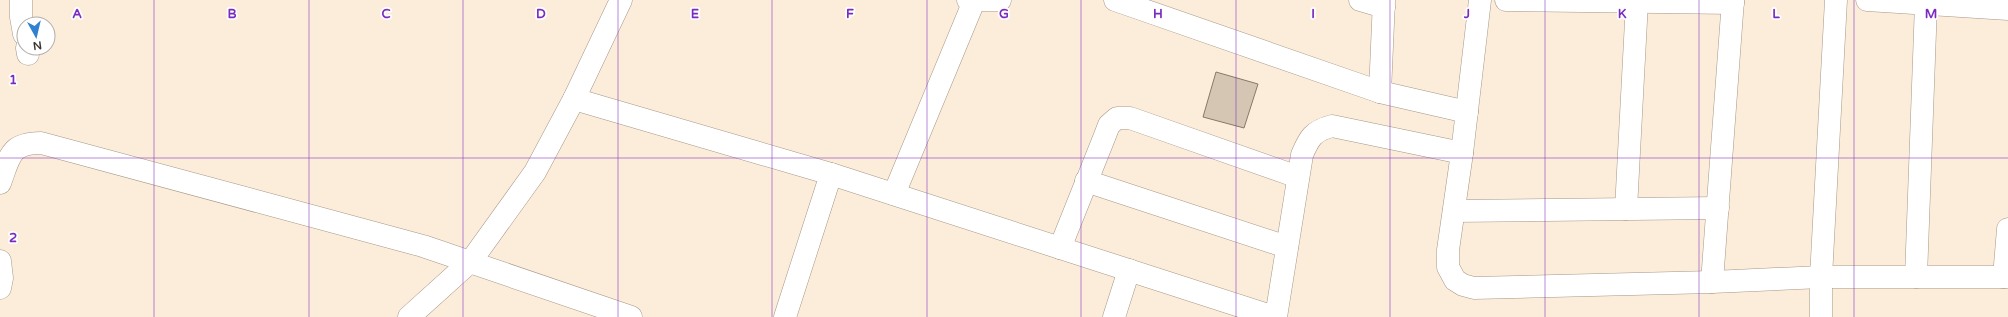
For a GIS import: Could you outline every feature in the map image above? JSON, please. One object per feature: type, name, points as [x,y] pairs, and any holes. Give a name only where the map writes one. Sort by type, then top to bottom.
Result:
[{"type":"street","points":[[21,0],[21,16]]},
{"type":"street","points":[[408,317],[471,261],[535,172],[574,99],[621,0]]},
{"type":"street","points":[[894,194],[971,1],[1000,0]]},
{"type":"street","points":[[1116,0],[1380,92],[1467,112]]},
{"type":"street","points":[[1360,0],[1384,3],[1380,92]]},
{"type":"street","points":[[1480,0],[1462,154],[1448,250],[1448,267],[1455,280],[1463,285],[1474,288],[1712,282],[1821,277],[2006,277],[2008,229]]},
{"type":"street","points":[[1506,0],[1733,2],[1712,282]]},
{"type":"street","points":[[1821,317],[1821,277],[1836,0]]},
{"type":"street","points":[[1868,0],[2008,9]]},
{"type":"street","points":[[1626,209],[1637,2]]},
{"type":"street","points":[[1916,277],[1926,4]]},
{"type":"street","points":[[574,99],[831,174],[1275,317],[1302,155],[1309,139],[1319,130],[1332,126],[1462,154]]},
{"type":"street","points":[[1060,248],[1109,125],[1117,118],[1130,118],[1298,176]]},
{"type":"street","points":[[0,184],[11,154],[16,148],[31,143],[41,143],[423,246],[471,261],[630,317]]},
{"type":"street","points":[[785,317],[831,174]]},
{"type":"street","points":[[1086,181],[1287,247]]},
{"type":"street","points":[[1454,211],[1718,208]]},
{"type":"street","points":[[0,261],[2,278],[0,288]]},
{"type":"street","points":[[1114,317],[1129,270]]},
{"type":"building","points":[[1216,72],[1258,84],[1244,128],[1203,117]]}]
